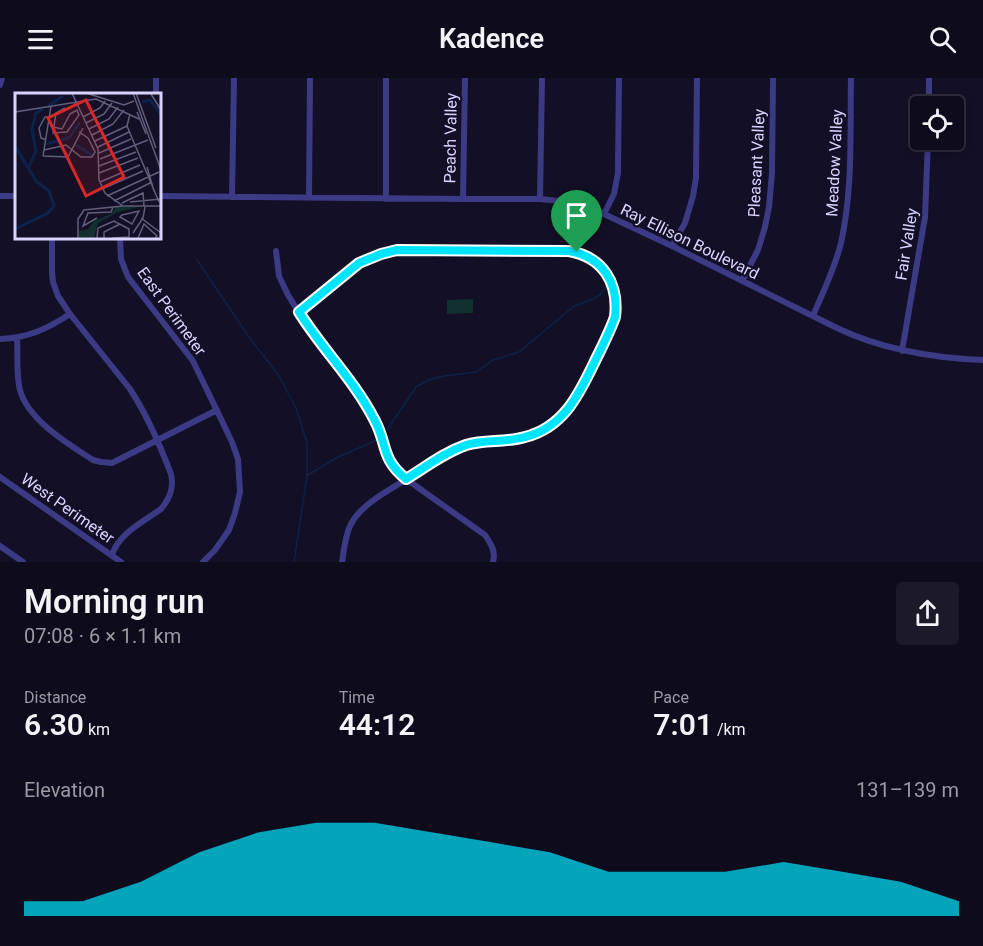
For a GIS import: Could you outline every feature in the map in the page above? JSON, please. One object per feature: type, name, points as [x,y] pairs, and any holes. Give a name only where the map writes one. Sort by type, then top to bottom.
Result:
[{"type":"street","points":[[0,85],[2,78]]},
{"type":"street","points":[[232,197],[234,78]]},
{"type":"street","points":[[309,198],[310,78]]},
{"type":"street","points":[[386,78],[386,199]]},
{"type":"street","name":"Peach Valley","points":[[463,199],[465,78]]},
{"type":"street","points":[[540,199],[542,78]]},
{"type":"street","points":[[604,214],[616,189],[618,173],[619,78]]},
{"type":"street","points":[[672,246],[685,223],[693,196],[697,78]]},
{"type":"street","name":"Pleasant Valley","points":[[742,281],[758,250],[769,207],[772,172],[773,78]]},
{"type":"street","name":"Meadow Valley","points":[[813,316],[840,245],[847,210],[850,176],[851,78]]},
{"type":"street","points":[[929,78],[929,96]]},
{"type":"street","name":"Fair Valley","points":[[902,351],[925,217],[928,150]]},
{"type":"street","name":"Ray Ellison Boulevard","points":[[160,196],[540,199],[577,203],[672,246],[851,335],[902,351],[983,360]]},
{"type":"street","points":[[52,238],[53,282],[58,296],[69,314],[130,388],[144,411],[173,483],[171,492],[161,509],[125,535],[113,550],[112,555]]},
{"type":"street","name":"East Perimeter","points":[[120,238],[121,259],[128,277],[194,361],[238,459],[240,492],[235,513],[229,530],[203,562]]},
{"type":"street","points":[[299,312],[359,263],[397,250],[577,252],[598,263],[610,279],[615,295],[613,324],[575,401],[561,416],[544,429],[527,437],[468,444],[449,452],[374,500],[356,516],[349,527],[342,562]]},
{"type":"street","points":[[276,251],[279,276],[288,295],[311,332],[363,399],[378,428],[388,461],[406,479],[485,536],[494,552],[493,562]]},
{"type":"street","points":[[0,339],[17,338],[47,329],[69,314]]},
{"type":"street","points":[[17,338],[20,391],[30,411],[44,425],[85,454],[101,462],[112,463],[217,410]]},
{"type":"street","name":"West Perimeter","points":[[0,477],[121,562]]},
{"type":"street","points":[[0,546],[23,562]]},
{"type":"green space","points":[[473,299],[473,313],[447,314],[447,300]]},
{"type":"waterway","points":[[197,260],[251,340],[278,374],[296,408],[307,443],[307,476],[294,562]]},
{"type":"waterway","points":[[387,430],[416,387],[428,380],[476,372],[493,360],[519,352],[574,306],[593,299],[606,287]]},
{"type":"waterway","points":[[308,475],[336,458],[377,440]]},
{"type":"route","points":[[397,250],[577,252],[592,259],[604,270],[613,286],[616,303],[613,324],[575,401],[554,422],[527,437],[468,444],[440,456],[406,479],[388,461],[381,434],[363,399],[311,332],[299,312],[359,263],[397,250]]}]
